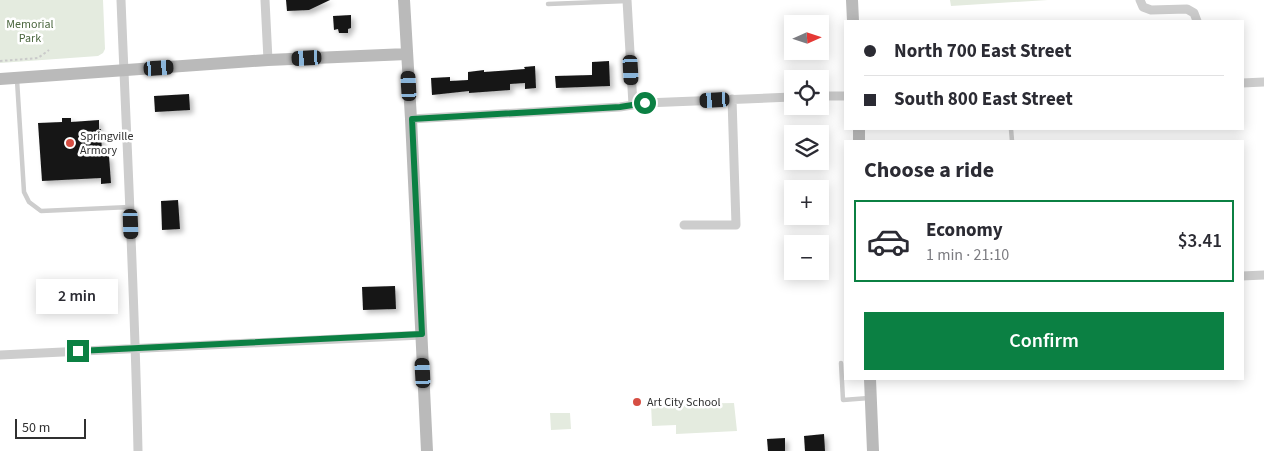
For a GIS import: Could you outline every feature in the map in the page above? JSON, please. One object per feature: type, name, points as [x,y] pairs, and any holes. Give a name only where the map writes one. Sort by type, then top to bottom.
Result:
[{"type":"street","points":[[121,0],[131,207],[138,451]]},
{"type":"street","points":[[265,0],[268,60]]},
{"type":"street","points":[[404,0],[412,119],[427,451]]},
{"type":"street","points":[[627,0],[633,104]]},
{"type":"street","points":[[852,0],[853,20]]},
{"type":"street","points":[[1140,0],[1143,7],[1151,10],[1187,9],[1194,13],[1197,20]]},
{"type":"street","points":[[0,79],[268,60],[407,54]]},
{"type":"street","points":[[1244,83],[1264,82]]},
{"type":"street","points":[[829,96],[844,96]]},
{"type":"street","points":[[412,119],[620,107],[633,104],[784,97]]},
{"type":"street","points":[[684,225],[736,225],[732,99]]},
{"type":"street","points":[[1244,276],[1264,275]]},
{"type":"street","points":[[0,355],[422,334]]},
{"type":"street","points":[[870,380],[873,451]]},
{"type":"lane","points":[[548,4],[627,0]]},
{"type":"lane","points":[[17,78],[24,192],[30,202],[41,210],[131,207]]},
{"type":"lane","points":[[841,364],[843,400],[870,398]]},
{"type":"path","points":[[0,61],[38,58],[50,50]]},
{"type":"green space","name":"Memorial Park","points":[[0,0],[103,0],[105,49],[98,56],[0,63]]},
{"type":"green space","points":[[950,0],[1048,0],[951,6]]},
{"type":"green space","points":[[734,403],[737,431],[676,434],[676,425],[652,426],[651,404]]},
{"type":"green space","points":[[550,413],[570,413],[571,429],[551,430]]},
{"type":"building","points":[[286,0],[330,0],[309,10],[287,11]]},
{"type":"building","points":[[351,15],[351,28],[348,29],[348,33],[339,33],[338,29],[334,30],[333,16]]},
{"type":"building","points":[[609,61],[610,86],[556,88],[555,76],[592,75],[592,62]]},
{"type":"building","points":[[535,66],[536,88],[525,89],[525,83],[510,84],[510,90],[469,93],[469,91],[432,95],[431,78],[450,77],[450,81],[468,80],[468,72],[525,69],[524,67]]},
{"type":"building","points":[[189,94],[190,110],[155,112],[154,96]]},
{"type":"building","name":"Springville Armory","points":[[62,118],[71,118],[71,122],[99,120],[102,156],[109,156],[111,183],[101,184],[101,178],[42,181],[38,123],[62,122]]},
{"type":"building","points":[[178,200],[180,229],[162,230],[161,201]]},
{"type":"building","points":[[395,286],[396,309],[363,310],[362,287]]},
{"type":"building","points":[[824,434],[825,451],[805,451],[804,436]]},
{"type":"building","points":[[785,438],[785,451],[768,451],[767,439]]},
{"type":"place","name":"Springville Armory","points":[[70,143]]},
{"type":"place","name":"Art City School","points":[[637,402]]},
{"type":"route","points":[[78,351],[422,334],[412,119],[620,107],[645,103]]}]
